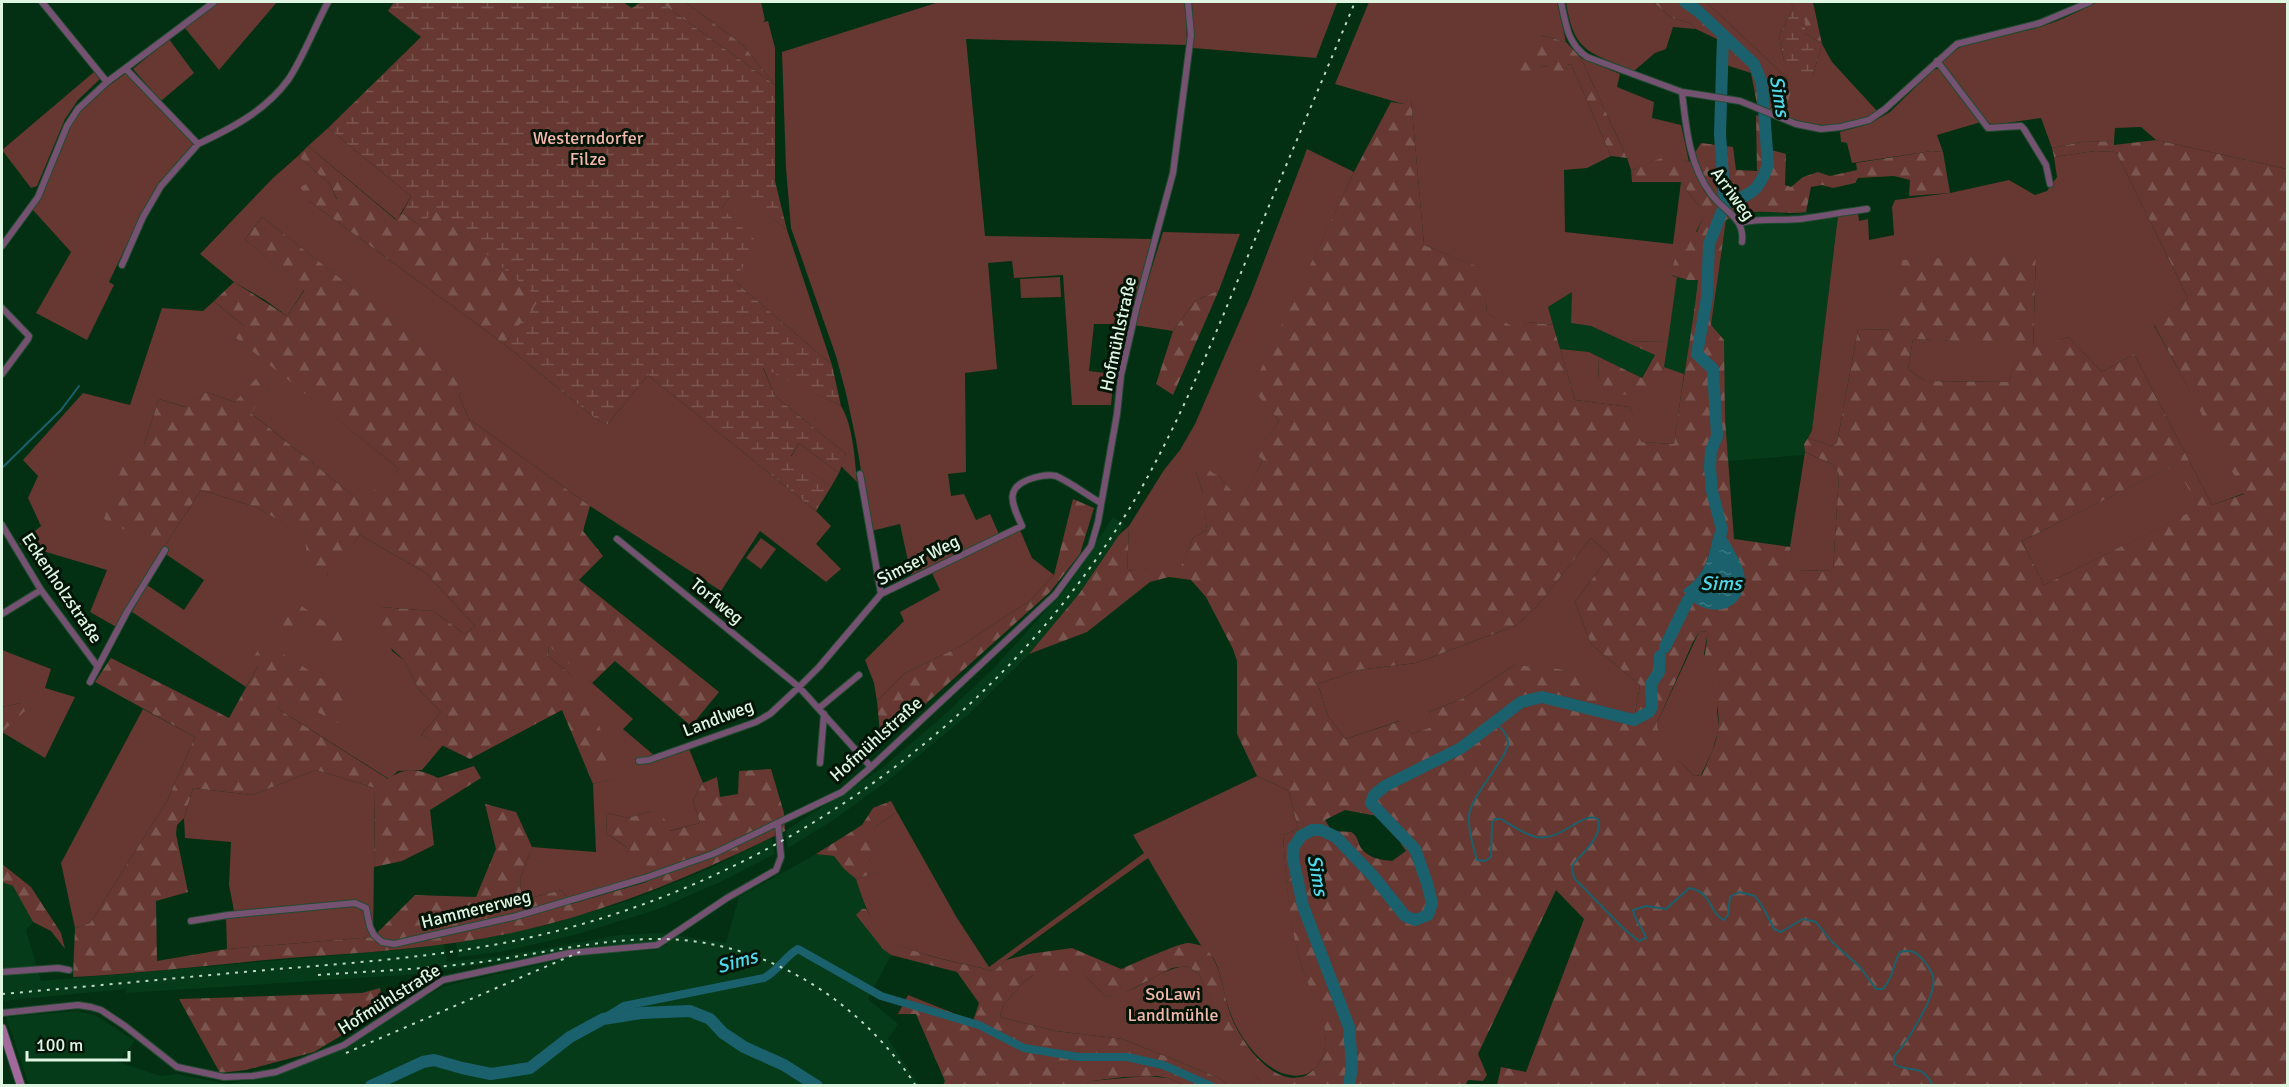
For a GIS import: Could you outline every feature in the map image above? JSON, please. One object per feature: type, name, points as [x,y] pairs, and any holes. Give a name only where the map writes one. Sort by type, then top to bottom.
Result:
[{"type":"main road","points":[[2,1028],[21,1086]]},
{"type":"street","points":[[42,2],[107,82]]},
{"type":"street","points":[[2,246],[38,197],[73,117],[86,100],[214,2]]},
{"type":"street","points":[[122,265],[143,217],[161,186],[198,144],[242,122],[278,92],[289,78],[328,2]]},
{"type":"street","name":"Hofmühlstraße","points":[[2,1013],[78,1005],[91,1006],[125,1026],[177,1067],[224,1077],[276,1072],[344,1045],[443,980],[569,953],[657,945],[727,898],[776,870],[781,857],[778,823],[834,796],[871,767],[1055,595],[1091,546],[1117,414],[1121,375],[1173,173],[1191,35],[1188,2]]},
{"type":"street","points":[[1561,2],[1570,40],[1576,49],[1587,57],[1682,92],[1740,101],[1796,123],[1821,129],[1869,120],[1899,97],[1957,44],[2040,23],[2090,2]]},
{"type":"street","points":[[1937,61],[1988,128],[2021,126],[2024,129],[2046,165],[2050,184]]},
{"type":"street","points":[[126,69],[198,144]]},
{"type":"street","name":"Arriweg","points":[[1682,92],[1688,141],[1695,164],[1711,194],[1740,223],[1743,233],[1742,242]]},
{"type":"street","points":[[1740,223],[1751,220],[1800,219],[1867,209]]},
{"type":"street","points":[[2,308],[29,336],[2,374]]},
{"type":"street","points":[[860,474],[881,594]]},
{"type":"street","name":"Simser Weg","points":[[799,687],[881,594],[1022,526],[1011,499],[1016,487],[1024,482],[1046,475],[1056,476],[1101,503]]},
{"type":"street","name":"Eckenholzstraße","points":[[2,525],[41,590],[98,667]]},
{"type":"street","name":"Torfweg","points":[[617,539],[799,687]]},
{"type":"street","points":[[90,682],[127,612],[165,550]]},
{"type":"street","points":[[2,614],[41,590]]},
{"type":"street","points":[[820,763],[822,711],[859,675]]},
{"type":"street","points":[[799,687],[871,767]]},
{"type":"street","name":"Landlweg","points":[[639,761],[649,760],[756,722],[770,714],[799,687]]},
{"type":"street","name":"Hammererweg","points":[[191,921],[228,915],[354,903],[366,908],[374,935],[382,942],[394,944],[517,916],[645,878],[713,854],[778,823]]},
{"type":"street","points":[[2,972],[58,968],[69,970]]},
{"type":"shaded area","points":[[1777,211],[1788,215],[1806,212],[1838,216],[1812,430],[1804,444],[1805,455],[1728,461],[1725,418],[1711,325],[1726,219],[1739,213]]},
{"type":"shaded area","points":[[1677,277],[1698,280],[1691,343],[1684,374],[1664,367]]},
{"type":"shaded area","points":[[1573,291],[1571,323],[1591,326],[1655,355],[1641,378],[1589,352],[1560,349],[1548,307]]},
{"type":"shaded area","points":[[1113,517],[1124,524],[1119,535],[1079,594],[1029,654],[969,714],[890,779],[835,819],[788,848],[785,831],[882,768],[942,717],[994,668],[1066,588]]},
{"type":"shaded area","points":[[771,838],[775,854],[720,882],[656,910],[574,935],[500,952],[458,957],[456,943],[544,926],[634,899],[711,868]]},
{"type":"shaded area","points":[[816,854],[834,856],[856,879],[866,909],[862,909],[883,949],[891,955],[868,999],[898,1024],[888,1039],[919,1085],[29,1085],[6,1017],[77,1011],[95,1015],[135,1041],[118,1062],[161,1076],[176,1074],[228,1084],[281,1074],[346,1048],[408,1005],[448,985],[583,955],[656,950],[668,944],[607,945],[565,949],[523,958],[406,975],[126,993],[126,989],[2,1001],[2,882],[13,886],[33,922],[26,930],[41,981],[444,944],[447,962],[504,956],[620,935],[661,933],[726,943],[739,897]]},
{"type":"green space","points":[[215,2],[277,2],[219,70],[185,28]]},
{"type":"green space","name":"Westerndorfer Filze","points":[[394,2],[623,2],[632,8],[641,2],[660,2],[775,85],[775,181],[787,230],[736,188],[722,208],[760,245],[733,280],[832,365],[841,406],[763,368],[775,396],[846,454],[839,473],[799,443],[791,456],[831,487],[816,511],[648,375],[607,425],[596,419],[504,344],[540,299],[434,210],[421,226],[402,213],[411,196],[328,128],[421,37],[388,11]]},
{"type":"green space","points":[[660,2],[685,2],[743,45],[775,85]]},
{"type":"green space","points":[[685,2],[761,2],[765,20],[763,22],[768,21],[775,48],[775,85],[743,45]]},
{"type":"green space","points":[[939,2],[1186,2],[1187,45],[966,39],[985,236],[1152,239],[1128,324],[1094,324],[1089,371],[1114,374],[1111,405],[1072,405],[1063,275],[1014,278],[1012,261],[988,263],[997,369],[965,373],[966,472],[948,474],[951,496],[964,494],[976,520],[990,514],[999,534],[911,575],[900,524],[871,531],[846,393],[836,356],[791,228],[786,168],[782,52]]},
{"type":"green space","points":[[1192,2],[1337,3],[1316,58],[1193,48]]},
{"type":"green space","points":[[1369,2],[1557,2],[1566,42],[1541,35],[1540,66],[1550,67],[1553,74],[1568,81],[1566,65],[1571,64],[1611,156],[1587,168],[1564,170],[1565,232],[1673,244],[1681,182],[1697,204],[1707,210],[1672,276],[1677,277],[1668,341],[1626,342],[1591,326],[1571,323],[1572,292],[1548,307],[1553,325],[1527,322],[1520,331],[1487,313],[1482,269],[1424,245],[1411,99],[1403,104],[1335,84]]},
{"type":"green space","points":[[1566,2],[1653,2],[1672,18],[1690,23],[1696,29],[1673,27],[1666,49],[1655,53],[1634,71],[1595,55],[1579,42],[1569,19]]},
{"type":"green space","points":[[1653,2],[1706,2],[1789,80],[1791,91],[1784,116],[1757,104],[1751,73],[1720,63],[1721,41],[1696,29],[1690,23],[1672,18]]},
{"type":"green space","points":[[1706,2],[1790,2],[1794,6],[1779,36],[1784,61],[1813,75],[1822,44],[1832,62],[1878,112],[1855,122],[1832,125],[1808,123],[1784,116],[1789,80]]},
{"type":"green space","points":[[1790,2],[1813,2],[1822,44],[1805,33],[1794,6]]},
{"type":"green space","points":[[2097,2],[2287,2],[2287,169],[2156,140],[2141,127],[2115,128],[2114,141],[2081,142],[2052,148],[2041,118],[1993,125],[1985,121],[1944,68],[1942,61],[1951,53],[1970,43],[2043,26]]},
{"type":"green space","points":[[1794,6],[1805,21],[1805,33],[1822,44],[1813,75],[1797,75],[1784,61],[1779,36]]},
{"type":"green space","points":[[1541,35],[1566,42],[1581,58],[1627,158],[1611,156],[1571,64],[1566,65],[1569,81],[1555,81],[1549,67],[1540,66],[1530,76],[1517,74],[1523,54]]},
{"type":"green space","points":[[169,39],[194,73],[161,101],[133,69]]},
{"type":"green space","points":[[1581,58],[1620,74],[1617,87],[1654,102],[1652,118],[1681,125],[1689,162],[1669,156],[1631,170]]},
{"type":"green space","points":[[1939,68],[1981,122],[1937,135],[1943,152],[1932,151],[1852,163],[1847,143],[1841,142],[1840,132],[1869,124],[1890,112],[1933,70]]},
{"type":"green space","points":[[94,72],[100,79],[78,100],[65,119],[37,186],[31,188],[2,150]]},
{"type":"green space","points":[[126,73],[193,142],[194,146],[156,187],[109,282],[114,285],[87,340],[36,313],[71,252],[33,210],[62,142],[76,116],[85,105]]},
{"type":"green space","points":[[1411,98],[1424,245],[1483,269],[1487,313],[1520,330],[1527,322],[1553,325],[1575,400],[1630,407],[1641,442],[1674,444],[1698,280],[1688,280],[1671,275],[1677,250],[1688,248],[1680,237],[1684,227],[1697,232],[1706,210],[1697,204],[1681,182],[1632,182],[1631,170],[1669,155],[1689,162],[1701,143],[1733,147],[1736,170],[1757,171],[1756,115],[1770,120],[1771,150],[1786,154],[1785,185],[1791,187],[1803,177],[1818,172],[1830,176],[1857,170],[1856,163],[1932,151],[1943,152],[1950,193],[1909,196],[1910,180],[1894,176],[1858,178],[1855,183],[1833,188],[1822,185],[1811,187],[1806,212],[1746,213],[1726,220],[1711,325],[1724,340],[1725,418],[1734,539],[1790,547],[1794,570],[1833,571],[1839,474],[1832,464],[1805,452],[1804,444],[1808,438],[1831,446],[1837,443],[1858,329],[1895,330],[1902,260],[2036,253],[2033,348],[2068,337],[2102,372],[2134,354],[2212,505],[2244,494],[2154,324],[2188,298],[2116,152],[2095,151],[2054,157],[2052,148],[2081,142],[2114,141],[2114,145],[2156,140],[2287,169],[2287,1085],[1497,1085],[1501,1067],[1526,1072],[1584,919],[1556,890],[1478,1054],[1487,1075],[1483,1081],[1468,1080],[1465,1086],[1264,1085],[1230,1046],[1199,974],[1187,966],[1172,968],[1119,996],[1106,997],[1084,975],[1034,975],[1026,980],[1003,1005],[1000,1017],[1055,1031],[1123,1039],[1219,1078],[1228,1085],[1184,1085],[1157,1076],[1091,1081],[1084,1086],[943,1085],[945,1081],[916,1014],[898,1014],[908,995],[973,1021],[979,1003],[957,972],[891,955],[883,949],[856,915],[862,909],[866,909],[883,932],[899,945],[925,954],[994,971],[1006,960],[1072,948],[1121,969],[1183,944],[1202,946],[1208,951],[1217,968],[1228,1008],[1242,1038],[1259,1060],[1281,1075],[1293,1078],[1308,1074],[1321,1059],[1325,1040],[1322,1016],[1300,961],[1288,898],[1283,835],[1298,829],[1289,791],[1257,776],[1237,734],[1237,661],[1206,597],[1191,580],[1169,577],[1150,582],[1087,632],[1029,654],[1079,594],[1119,535],[1129,526],[1127,571],[1181,566],[1193,538],[1207,530],[1205,514],[1189,510],[1203,493],[1196,471],[1196,463],[1220,477],[1241,502],[1263,460],[1255,454],[1279,421],[1252,388],[1354,172],[1391,102],[1403,104]],"holes":[[[1913,339],[2019,344],[2009,382],[1925,381],[1908,369]],[[2176,464],[2198,508],[2044,585],[2022,541]],[[1714,535],[1736,554],[1745,579],[1684,590],[1697,578],[1710,552]],[[1591,538],[1610,555],[1575,602],[1591,644],[1640,685],[1634,719],[1608,714],[1596,685],[1559,669],[1514,665],[1464,698],[1429,712],[1434,726],[1412,734],[1400,721],[1345,739],[1328,716],[1318,684],[1358,670],[1416,663],[1517,625],[1538,605]],[[1707,631],[1705,666],[1712,678],[1720,683],[1717,695],[1719,724],[1716,742],[1702,775],[1694,776],[1661,738],[1657,723],[1699,632]],[[1345,810],[1377,816],[1402,841],[1401,844],[1406,851],[1392,861],[1379,859],[1364,851],[1351,832],[1332,831],[1325,820]]]},
{"type":"green space","points":[[328,128],[411,196],[397,220],[308,146]]},
{"type":"green space","points":[[308,146],[396,220],[402,213],[421,226],[433,209],[541,299],[504,344],[309,201],[300,187],[308,183],[337,199],[330,184],[298,156]]},
{"type":"green space","points":[[1307,149],[1354,172],[1253,388],[1279,421],[1256,454],[1263,460],[1241,503],[1220,477],[1196,471],[1203,493],[1207,530],[1193,538],[1181,567],[1127,571],[1129,526],[1195,424],[1251,295]]},
{"type":"green space","points":[[2095,151],[2116,152],[2188,298],[2154,325],[2245,493],[2212,505],[2134,354],[2102,372],[2068,337],[2033,349],[2036,254],[1895,330],[1858,329],[1837,443],[1831,446],[1808,438],[1812,430],[1838,216],[1858,212],[1859,221],[1868,219],[1869,240],[1894,235],[1892,207],[1895,200],[1950,193],[2009,180],[2035,195],[2047,191],[2057,177],[2054,157]]},
{"type":"green space","points":[[298,156],[330,184],[337,200],[309,201],[504,344],[596,419],[607,425],[648,375],[816,511],[831,526],[816,544],[841,569],[826,582],[760,531],[721,591],[590,506],[469,419],[459,396],[468,379],[262,217],[245,239],[304,290],[287,316],[234,282],[200,254],[273,178]]},
{"type":"green space","points":[[736,187],[787,230],[832,365],[733,280],[722,208]]},
{"type":"green space","points":[[262,217],[469,379],[459,396],[469,419],[590,506],[583,531],[603,556],[579,580],[719,692],[691,726],[615,661],[592,683],[549,646],[548,656],[570,674],[598,721],[614,779],[593,784],[562,710],[470,759],[421,735],[441,712],[419,690],[404,660],[380,638],[381,607],[433,611],[465,634],[475,626],[426,573],[360,535],[329,575],[307,559],[305,536],[256,507],[201,490],[163,549],[104,519],[127,453],[144,445],[159,399],[185,407],[206,392],[235,402],[259,375],[270,387],[251,413],[361,502],[399,469],[236,338],[244,326],[214,301],[234,282],[287,316],[304,291],[245,239]]},
{"type":"green space","points":[[1163,232],[1240,234],[1219,290],[1195,301],[1173,331],[1134,325]]},
{"type":"green space","points":[[1060,277],[1061,297],[1021,298],[1020,279]]},
{"type":"green space","points":[[1219,290],[1173,395],[1156,384],[1173,331],[1195,301]]},
{"type":"green space","points":[[214,301],[245,327],[237,338],[399,469],[362,503],[250,412],[270,387],[235,402],[206,392],[186,407],[159,399],[144,445],[163,549],[201,490],[256,507],[306,536],[328,575],[360,535],[426,573],[475,626],[465,634],[433,611],[381,607],[392,651],[404,660],[419,690],[441,712],[421,735],[443,745],[422,770],[398,771],[389,779],[278,709],[287,695],[258,666],[246,687],[132,612],[147,585],[184,610],[204,580],[163,550],[118,628],[90,612],[107,570],[19,544],[41,526],[28,498],[38,476],[23,460],[83,393],[130,405],[162,308],[203,311]]},
{"type":"green space","points":[[1913,339],[2020,343],[2009,382],[1925,381],[1908,369]]},
{"type":"green space","points":[[1668,341],[1664,367],[1655,387],[1634,396],[1608,392],[1598,381],[1599,357],[1642,378],[1655,355],[1626,342]]},
{"type":"green space","points":[[1560,349],[1589,352],[1599,357],[1598,381],[1654,387],[1664,367],[1684,374],[1674,444],[1640,442],[1630,407],[1575,400]]},
{"type":"green space","points":[[763,367],[841,406],[851,433],[857,482],[841,466],[846,454],[775,396]]},
{"type":"green space","points":[[799,443],[839,473],[831,487],[791,457]]},
{"type":"green space","points":[[1805,452],[1832,464],[1839,474],[1833,571],[1793,570],[1790,547]]},
{"type":"green space","points":[[2177,463],[2199,508],[2044,585],[2022,541]]},
{"type":"green space","points":[[1073,499],[1094,508],[1080,554],[1050,592],[881,744],[877,701],[905,673],[961,646],[1031,600],[1054,575]]},
{"type":"green space","points":[[1020,530],[1032,558],[1054,575],[1031,600],[961,646],[905,673],[877,701],[874,683],[865,660],[904,621],[900,612],[940,590],[931,571]]},
{"type":"green space","points":[[761,538],[776,549],[761,569],[746,558]]},
{"type":"green space","points":[[1591,538],[1610,555],[1575,602],[1591,644],[1640,685],[1634,719],[1608,714],[1514,665],[1464,698],[1429,712],[1435,726],[1412,734],[1399,721],[1345,739],[1328,716],[1318,684],[1358,670],[1416,663],[1517,625],[1538,605]]},
{"type":"green space","points":[[297,603],[351,640],[342,653],[307,628],[296,643],[269,626]]},
{"type":"green space","points":[[1708,631],[1704,654],[1720,683],[1717,710],[1719,728],[1712,752],[1701,775],[1694,776],[1665,745],[1657,723],[1699,632]]},
{"type":"green space","points":[[263,641],[352,698],[338,723],[287,696],[278,709],[388,779],[401,772],[413,770],[438,778],[474,766],[481,778],[430,810],[434,845],[402,861],[374,867],[375,788],[316,770],[252,795],[193,788],[184,818],[177,825],[176,834],[188,892],[156,901],[157,961],[227,949],[373,937],[415,895],[476,897],[496,849],[485,804],[516,812],[532,847],[520,879],[522,900],[562,890],[571,904],[647,882],[638,859],[620,842],[606,834],[607,813],[628,818],[651,811],[661,812],[670,831],[700,823],[693,800],[703,783],[717,777],[720,797],[738,794],[739,771],[771,769],[784,813],[785,831],[697,872],[637,896],[545,925],[482,939],[418,948],[73,977],[75,928],[90,923],[167,801],[195,737],[95,682],[111,658],[229,718],[258,666],[253,659]]},
{"type":"green space","points":[[549,645],[633,719],[623,729],[655,756],[687,744],[703,783],[693,800],[700,823],[669,831],[651,811],[628,818],[607,813],[606,834],[636,856],[646,875],[568,899],[562,890],[522,900],[520,879],[532,847],[596,852],[593,784],[613,779],[570,674],[548,656]]},
{"type":"green space","points":[[2,650],[51,669],[45,688],[75,697],[45,758],[2,732],[21,703],[2,707]]},
{"type":"green space","points":[[21,703],[25,711],[2,732],[2,707]]},
{"type":"green space","points":[[143,709],[195,737],[167,801],[90,923],[75,928],[61,863]]},
{"type":"green space","points":[[316,770],[375,788],[373,937],[227,949],[226,917],[235,916],[229,885],[231,842],[185,838],[184,818],[193,788],[252,795]]},
{"type":"green space","points":[[1257,776],[1289,791],[1298,829],[1283,835],[1291,914],[1300,961],[1321,1013],[1325,1035],[1322,1058],[1309,1073],[1297,1076],[1284,1074],[1262,1060],[1252,1050],[1229,1010],[1215,961],[1200,944],[1148,858],[994,971],[925,955],[890,940],[873,920],[856,879],[876,872],[869,859],[876,826],[897,812],[957,918],[989,967],[1144,853],[1133,835]]},
{"type":"green space","points":[[891,801],[897,812],[876,826],[875,835],[880,844],[869,859],[877,872],[856,879],[834,856],[816,854],[862,825],[873,808]]},
{"type":"green space","points":[[2,864],[31,887],[61,933],[65,949],[51,931],[33,922],[13,886],[2,882]]},
{"type":"green space","name":"SoLawi Landlmühle","points":[[1187,966],[1199,974],[1231,1046],[1264,1085],[1228,1085],[1219,1078],[1123,1039],[1055,1031],[1000,1017],[1003,1005],[1026,980],[1034,975],[1084,975],[1106,997],[1127,992],[1165,972]]},
{"type":"green space","points":[[380,988],[384,1010],[314,1052],[246,1070],[220,1073],[179,999],[362,993]]},
{"type":"green space","points":[[1146,1076],[1168,1078],[1184,1085],[1084,1086],[1091,1081]]},
{"type":"water","name":"Sims","points":[[1722,530],[1740,562],[1745,581],[1742,593],[1736,602],[1719,610],[1709,609],[1690,599],[1683,590],[1701,573],[1714,534]]},
{"type":"waterway","name":"Sims","points":[[1685,2],[1698,11],[1754,64],[1762,83],[1768,165],[1761,182],[1753,191],[1725,204],[1709,244],[1707,297],[1697,354],[1713,369],[1717,436],[1711,451],[1710,467],[1712,491],[1722,530],[1717,546]]},
{"type":"waterway","points":[[1723,37],[1720,134],[1725,204]]},
{"type":"waterway","points":[[2,468],[61,410],[79,386]]},
{"type":"waterway","name":"Sims","points":[[1665,647],[1688,600],[1698,588]]},
{"type":"waterway","name":"Sims","points":[[1349,1086],[1352,1066],[1349,1027],[1303,906],[1293,859],[1293,848],[1301,836],[1312,830],[1321,830],[1336,837],[1374,877],[1405,916],[1415,920],[1428,915],[1432,903],[1415,849],[1371,803],[1374,795],[1385,786],[1461,748],[1521,702],[1542,697],[1634,720],[1649,712],[1652,707],[1651,684],[1659,672],[1660,656]]},
{"type":"waterway","points":[[1495,723],[1505,733],[1508,742],[1503,756],[1477,797],[1469,815],[1470,832],[1477,860],[1485,861],[1491,857],[1492,823],[1495,819],[1501,819],[1532,836],[1545,837],[1592,817],[1598,819],[1599,826],[1595,839],[1572,866],[1574,878],[1625,930],[1639,941],[1646,938],[1633,910],[1646,906],[1666,909],[1689,888],[1702,894],[1724,920],[1728,915],[1730,897],[1739,892],[1755,896],[1774,929],[1781,932],[1803,919],[1816,922],[1832,942],[1860,967],[1876,989],[1883,989],[1887,984],[1900,952],[1914,952],[1930,969],[1933,985],[1931,995],[1920,1018],[1894,1056],[1894,1064],[1920,1071],[1925,1074],[1933,1086]]},
{"type":"waterway","name":"Sims","points":[[603,1019],[624,1006],[764,978],[798,949],[881,996],[979,1025],[1024,1048],[1079,1057],[1127,1057],[1163,1065],[1211,1086]]},
{"type":"waterway","name":"Sims","points":[[371,1086],[423,1062],[434,1060],[491,1074],[530,1068],[570,1037],[603,1019],[641,1013],[690,1011],[710,1019],[723,1033],[744,1047],[784,1065],[817,1086]]},
{"type":"waterway","points":[[2227,1086],[2234,1086]]},
{"type":"railway","points":[[2,994],[343,964],[472,949],[536,936],[627,910],[715,875],[799,831],[879,779],[953,719],[1020,653],[1081,580],[1134,501],[1178,418],[1355,2]]},
{"type":"railway","points":[[318,975],[482,962],[631,940],[693,941],[731,949],[768,961],[836,1000],[893,1054],[916,1086]]},
{"type":"railway","points":[[346,1053],[582,951]]}]
